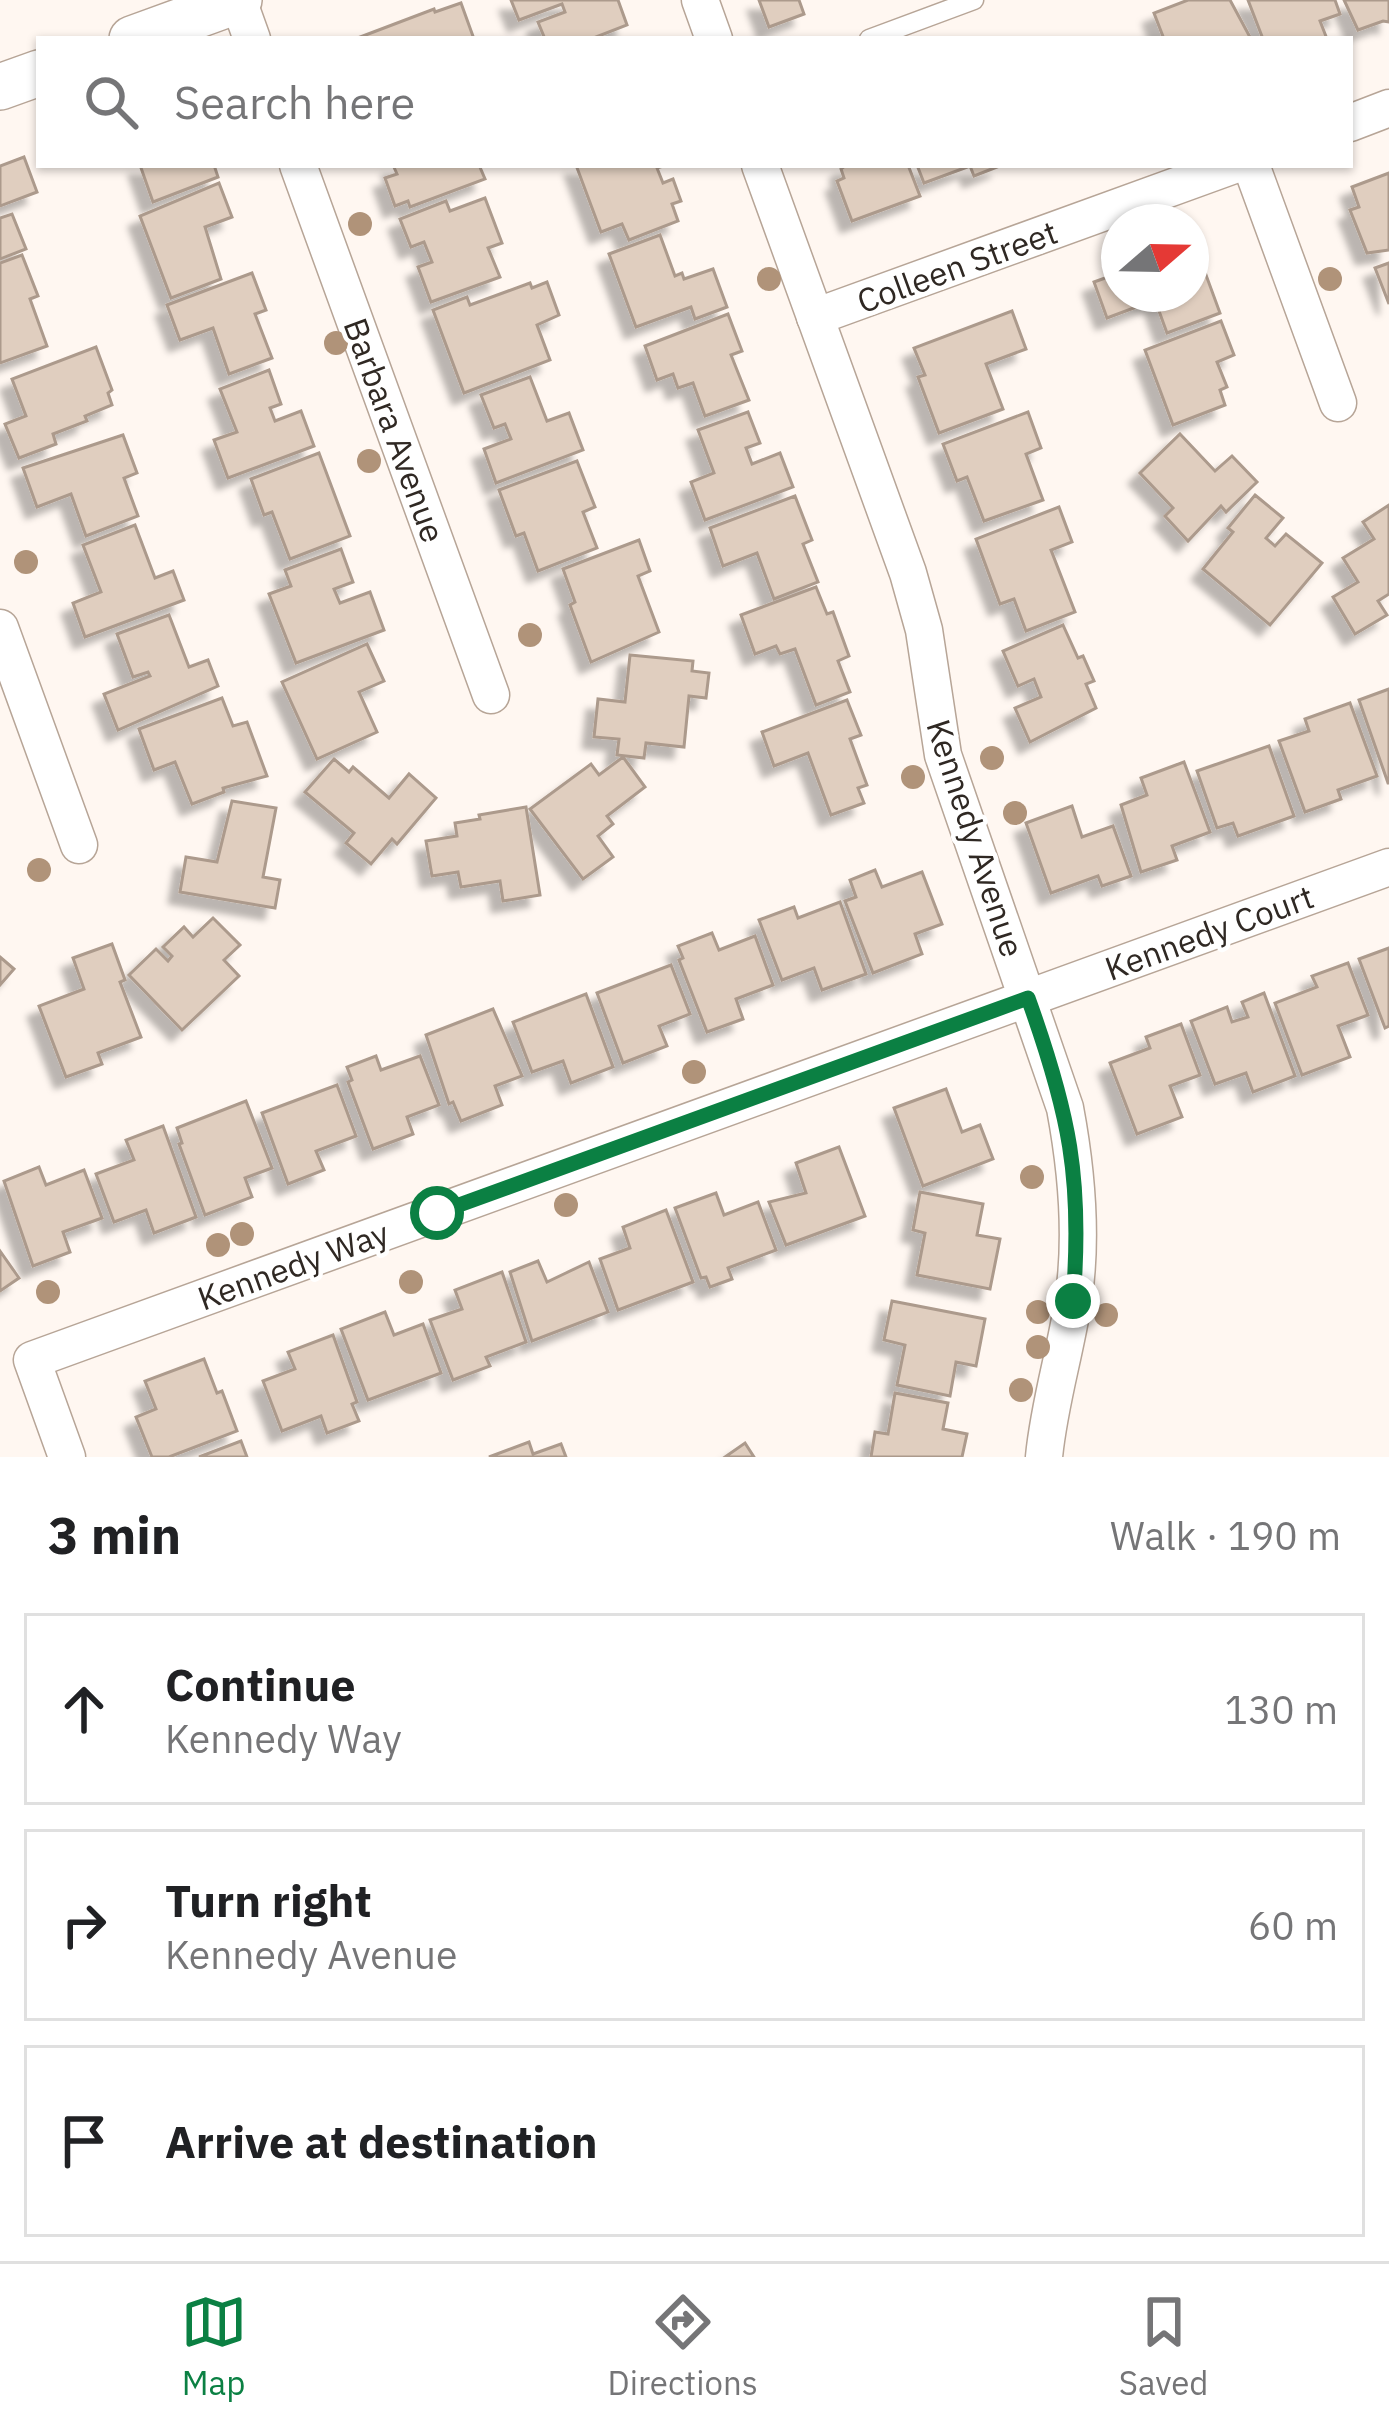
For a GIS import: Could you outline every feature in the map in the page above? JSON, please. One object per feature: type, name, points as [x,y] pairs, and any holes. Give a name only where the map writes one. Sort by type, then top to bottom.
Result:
[{"type":"street","points":[[139,36],[238,0],[251,36]]},
{"type":"street","points":[[700,0],[713,36]]},
{"type":"street","points":[[0,87],[36,74]]},
{"type":"street","points":[[1353,122],[1389,109]]},
{"type":"street","name":"Barbara Avenue","points":[[299,168],[491,695]]},
{"type":"street","name":"Kennedy Avenue","points":[[761,168],[908,573],[924,629],[944,754],[1065,1108],[1076,1169],[1078,1239],[1073,1301],[1044,1457]]},
{"type":"street","name":"Colleen Street","points":[[815,317],[1226,168]]},
{"type":"street","points":[[1252,168],[1338,403]]},
{"type":"street","points":[[0,628],[79,845]]},
{"type":"street","name":"Kennedy Court","points":[[1028,998],[1389,867]]},
{"type":"street","name":"Kennedy Way","points":[[67,1457],[32,1360],[1028,998]]},
{"type":"lane","points":[[877,36],[974,0]]},
{"type":"building","points":[[511,0],[618,0],[627,25],[599,36],[544,36],[538,22],[565,12],[562,4],[519,20]]},
{"type":"building","points":[[759,0],[799,0],[804,14],[769,27]]},
{"type":"building","points":[[1188,0],[1230,0],[1249,36],[1163,36],[1154,13]]},
{"type":"building","points":[[1248,0],[1335,0],[1340,14],[1320,21],[1326,36],[1262,36]]},
{"type":"building","points":[[1344,0],[1389,0],[1389,22],[1358,30]]},
{"type":"building","points":[[461,3],[473,36],[363,36],[434,9]]},
{"type":"building","points":[[24,157],[37,192],[0,206],[0,166]]},
{"type":"building","points":[[141,168],[215,168],[218,177],[153,202]]},
{"type":"building","points":[[394,168],[480,168],[485,179],[410,207],[408,201],[395,206],[385,178],[397,174]]},
{"type":"building","points":[[577,168],[657,168],[663,183],[673,179],[681,201],[672,204],[678,221],[629,240],[622,224],[601,232]]},
{"type":"building","points":[[909,168],[920,196],[852,221],[837,181],[844,178],[841,169]]},
{"type":"building","points":[[918,168],[965,168],[924,183]]},
{"type":"building","points":[[971,168],[994,168],[974,176]]},
{"type":"building","points":[[1389,173],[1389,250],[1367,253],[1350,210],[1359,207],[1352,187]]},
{"type":"building","points":[[219,183],[232,217],[205,227],[221,279],[171,298],[140,216]]},
{"type":"building","points":[[485,198],[502,243],[488,248],[500,277],[431,302],[418,267],[432,262],[424,242],[411,247],[400,219],[446,201],[450,211]]},
{"type":"building","points":[[12,214],[26,249],[0,259],[0,218]]},
{"type":"building","points":[[660,235],[675,276],[682,273],[684,279],[713,269],[727,307],[695,319],[691,307],[636,327],[609,254]]},
{"type":"building","points":[[22,255],[38,296],[30,299],[47,346],[0,363],[0,263]]},
{"type":"building","points":[[1389,263],[1389,304],[1375,268]]},
{"type":"building","points":[[252,273],[266,310],[255,314],[272,358],[229,374],[213,328],[180,340],[167,305]]},
{"type":"building","points":[[547,282],[559,315],[537,325],[550,360],[464,393],[433,310],[467,297],[470,305],[530,283],[532,288]]},
{"type":"building","points":[[1209,283],[1220,313],[1167,333],[1159,312],[1209,312]]},
{"type":"building","points":[[1012,311],[1026,349],[986,364],[1003,409],[939,433],[918,377],[925,375],[914,348]]},
{"type":"building","points":[[728,314],[742,351],[731,355],[749,400],[705,416],[693,383],[678,388],[673,374],[657,380],[645,346]]},
{"type":"building","points":[[1221,321],[1234,355],[1217,362],[1227,387],[1220,390],[1225,405],[1173,425],[1145,350]]},
{"type":"building","points":[[96,347],[112,390],[108,393],[112,405],[53,434],[56,444],[19,458],[5,424],[26,416],[12,379]]},
{"type":"building","points":[[269,370],[281,404],[270,408],[275,421],[301,411],[314,446],[228,478],[214,440],[237,432],[220,389]]},
{"type":"building","points":[[530,377],[547,421],[569,413],[583,450],[496,483],[484,449],[511,439],[505,424],[494,428],[481,395]]},
{"type":"building","points":[[748,412],[760,443],[746,448],[752,464],[780,453],[793,487],[705,520],[691,482],[714,473],[698,430]]},
{"type":"building","points":[[1028,412],[1041,448],[1026,454],[1043,500],[984,521],[967,477],[957,481],[943,444]]},
{"type":"building","points":[[1180,434],[1215,471],[1232,456],[1257,482],[1226,512],[1221,506],[1188,541],[1165,516],[1173,508],[1140,473]]},
{"type":"building","points":[[123,435],[137,473],[124,478],[138,516],[86,536],[71,494],[37,507],[23,468]]},
{"type":"building","points":[[319,453],[350,536],[290,559],[272,512],[264,515],[251,479]]},
{"type":"building","points":[[577,461],[595,507],[583,512],[597,548],[538,571],[524,533],[516,536],[499,490]]},
{"type":"building","points":[[1255,495],[1283,518],[1266,538],[1275,546],[1286,534],[1322,563],[1270,625],[1203,569]]},
{"type":"building","points":[[795,496],[812,540],[803,544],[818,582],[774,599],[757,553],[723,566],[710,528]]},
{"type":"building","points":[[1389,505],[1389,594],[1378,601],[1387,615],[1355,634],[1333,597],[1358,582],[1343,558],[1374,539],[1363,522]]},
{"type":"building","points":[[1059,507],[1072,542],[1051,550],[1075,612],[1026,631],[1014,599],[1000,604],[976,539]]},
{"type":"building","points":[[135,525],[155,578],[173,571],[184,600],[85,637],[73,603],[101,592],[83,545]]},
{"type":"building","points":[[639,540],[650,571],[638,576],[659,632],[591,662],[570,605],[575,602],[563,569]]},
{"type":"building","points":[[341,549],[353,582],[334,589],[340,603],[370,592],[384,630],[296,663],[269,594],[291,586],[285,570]]},
{"type":"building","points":[[816,587],[827,614],[833,612],[849,656],[838,661],[850,692],[816,705],[795,649],[780,654],[776,646],[755,654],[741,615]]},
{"type":"building","points":[[169,615],[189,667],[208,660],[218,686],[118,730],[104,694],[150,676],[148,672],[133,677],[117,634]]},
{"type":"building","points":[[1063,625],[1094,681],[1086,684],[1096,708],[1030,742],[1015,708],[1041,697],[1034,679],[1018,686],[1003,651]]},
{"type":"building","points":[[367,644],[384,681],[359,692],[377,732],[317,759],[282,682]]},
{"type":"building","points":[[630,655],[693,661],[692,671],[709,673],[706,698],[689,696],[684,747],[646,743],[644,758],[617,755],[619,739],[594,737],[598,699],[625,702]]},
{"type":"building","points":[[1389,689],[1389,783],[1388,783],[1359,700]]},
{"type":"building","points":[[222,698],[233,726],[247,722],[267,776],[223,788],[224,792],[192,804],[175,762],[154,770],[139,729]]},
{"type":"building","points":[[847,700],[861,735],[850,739],[867,785],[858,788],[864,803],[831,815],[808,753],[774,766],[762,732]]},
{"type":"building","points":[[1350,703],[1377,776],[1338,790],[1341,799],[1305,812],[1279,741],[1309,731],[1305,719]]},
{"type":"building","points":[[1269,746],[1294,816],[1238,836],[1233,823],[1217,828],[1197,771]]},
{"type":"building","points":[[623,757],[645,787],[607,816],[613,824],[598,836],[613,857],[583,879],[530,809],[591,764],[599,775]]},
{"type":"building","points":[[334,759],[349,772],[353,767],[389,798],[409,774],[436,798],[397,844],[392,839],[371,864],[346,843],[354,833],[305,792]]},
{"type":"building","points":[[1184,762],[1210,832],[1172,846],[1177,860],[1141,872],[1121,805],[1147,795],[1141,778]]},
{"type":"building","points":[[232,801],[276,808],[263,877],[280,880],[275,908],[180,892],[186,857],[217,862]]},
{"type":"building","points":[[1072,806],[1082,837],[1113,826],[1131,876],[1102,886],[1098,876],[1051,893],[1026,823]]},
{"type":"building","points":[[526,807],[540,895],[503,901],[500,881],[461,887],[458,872],[432,876],[426,841],[457,836],[455,823]]},
{"type":"building","points":[[875,870],[882,887],[922,872],[942,924],[915,934],[922,954],[873,973],[845,901],[856,897],[850,880]]},
{"type":"building","points":[[840,902],[866,974],[822,990],[814,968],[782,980],[759,920],[794,907],[798,918]]},
{"type":"building","points":[[213,918],[240,945],[224,960],[239,976],[182,1030],[129,975],[156,949],[168,961],[172,956],[163,947],[184,927],[193,937]]},
{"type":"building","points":[[712,933],[719,950],[755,936],[773,985],[736,999],[743,1019],[707,1032],[678,946]]},
{"type":"building","points":[[112,944],[125,980],[120,982],[141,1037],[98,1053],[102,1064],[66,1077],[39,1006],[84,989],[73,958]]},
{"type":"building","points":[[1389,948],[1389,1026],[1385,1028],[1359,959]]},
{"type":"building","points":[[0,957],[14,969],[0,985]]},
{"type":"building","points":[[1348,963],[1368,1015],[1338,1026],[1350,1057],[1302,1075],[1275,1003],[1317,987],[1312,976]]},
{"type":"building","points":[[671,965],[690,1014],[659,1026],[667,1046],[623,1063],[597,993]]},
{"type":"building","points":[[1264,993],[1295,1076],[1253,1092],[1246,1073],[1215,1084],[1191,1021],[1227,1007],[1232,1022],[1248,1017],[1242,1002]]},
{"type":"building","points":[[586,994],[613,1067],[571,1083],[563,1061],[532,1072],[513,1022]]},
{"type":"building","points":[[493,1009],[522,1076],[495,1086],[502,1105],[461,1121],[453,1102],[449,1104],[426,1035]]},
{"type":"building","points":[[1181,1024],[1200,1075],[1170,1086],[1182,1117],[1137,1134],[1110,1063],[1150,1048],[1146,1037]]},
{"type":"building","points":[[376,1056],[381,1070],[420,1056],[439,1105],[407,1117],[413,1134],[373,1149],[347,1067]]},
{"type":"building","points":[[337,1085],[356,1136],[316,1151],[324,1170],[288,1184],[262,1113]]},
{"type":"building","points":[[946,1089],[962,1132],[980,1125],[993,1159],[923,1186],[894,1108]]},
{"type":"building","points":[[246,1101],[272,1168],[245,1178],[252,1197],[205,1215],[177,1128]]},
{"type":"building","points":[[163,1126],[196,1217],[154,1233],[146,1210],[114,1222],[96,1174],[134,1160],[126,1140]]},
{"type":"building","points":[[839,1147],[865,1216],[786,1245],[769,1202],[806,1193],[796,1163]]},
{"type":"building","points":[[39,1167],[46,1185],[84,1170],[102,1218],[63,1232],[70,1252],[33,1266],[4,1181]]},
{"type":"building","points":[[920,1192],[983,1204],[977,1235],[1000,1239],[990,1289],[917,1275],[925,1233],[913,1230]]},
{"type":"building","points":[[716,1193],[724,1215],[758,1202],[776,1250],[728,1268],[732,1279],[710,1287],[706,1277],[701,1278],[675,1208]]},
{"type":"building","points":[[666,1210],[693,1282],[618,1310],[600,1259],[630,1248],[623,1227]]},
{"type":"building","points":[[0,1251],[19,1278],[0,1291]]},
{"type":"building","points":[[538,1261],[547,1282],[589,1262],[608,1312],[532,1341],[510,1272]]},
{"type":"building","points":[[502,1272],[526,1342],[486,1357],[490,1366],[453,1380],[430,1320],[462,1309],[455,1290]]},
{"type":"building","points":[[892,1301],[985,1319],[976,1366],[956,1362],[950,1396],[897,1385],[905,1345],[884,1340]]},
{"type":"building","points":[[385,1312],[394,1335],[423,1324],[441,1373],[368,1400],[341,1329]]},
{"type":"building","points":[[333,1335],[359,1421],[327,1433],[321,1416],[282,1431],[263,1381],[295,1369],[288,1352]]},
{"type":"building","points":[[204,1359],[237,1431],[169,1457],[152,1457],[136,1417],[156,1409],[145,1381]]},
{"type":"building","points":[[895,1393],[948,1403],[943,1429],[967,1434],[962,1457],[871,1457],[875,1432],[888,1434]]},
{"type":"building","points":[[241,1441],[247,1457],[199,1457]]},
{"type":"building","points":[[529,1442],[533,1454],[561,1444],[566,1457],[489,1457]]},
{"type":"building","points":[[745,1443],[754,1457],[725,1457]]},
{"type":"route","points":[[437,1213],[1028,998],[1065,1108],[1076,1169],[1073,1301]]}]
